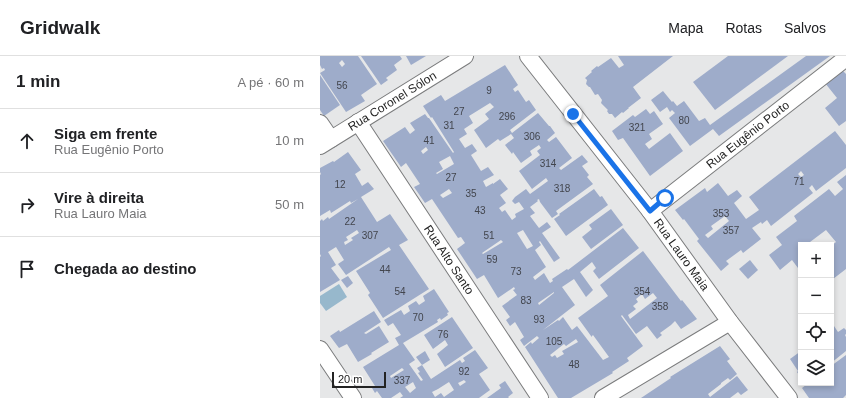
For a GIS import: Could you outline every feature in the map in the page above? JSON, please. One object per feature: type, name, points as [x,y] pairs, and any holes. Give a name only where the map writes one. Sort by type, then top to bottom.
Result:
[{"type":"street","name":"Rua Coronel Sólon","points":[[326,143],[465,56]]},
{"type":"street","name":"Rua Lauro Maia","points":[[528,56],[650,211],[730,322],[789,398]]},
{"type":"street","name":"Rua Eugênio Porto","points":[[650,211],[846,58]]},
{"type":"street","name":"Rua Alto Santo","points":[[358,122],[540,398]]},
{"type":"street","points":[[320,123],[326,143]]},
{"type":"street","points":[[603,398],[730,322]]},
{"type":"street","points":[[320,349],[353,398]]},
{"type":"water","points":[[339,284],[347,297],[326,311],[320,303],[320,296]]},
{"type":"building","points":[[320,56],[358,56],[377,84],[361,95],[365,101],[346,112],[320,73],[325,70],[324,68],[322,69],[320,65]],"holes":[[[342,60],[345,64],[342,67],[339,63]]]},
{"type":"building","points":[[361,56],[400,56],[402,59],[394,65],[397,70],[386,78],[388,80],[381,85]]},
{"type":"building","points":[[406,56],[426,56],[411,65]]},
{"type":"building","points":[[618,56],[673,56],[633,87],[641,98],[615,118],[612,114],[609,114],[607,111],[608,110],[601,103],[602,100],[598,94],[595,95],[586,84],[587,80],[585,78],[597,66],[598,67],[611,58],[619,68],[624,65]]},
{"type":"building","points":[[728,56],[788,56],[715,110],[693,82]]},
{"type":"building","points":[[806,56],[830,56],[719,136],[713,129],[690,146],[669,118],[675,113],[672,110],[670,112],[667,107],[660,112],[651,100],[663,91],[677,106],[684,101],[699,121],[705,118],[710,125]]},
{"type":"building","points":[[505,65],[518,85],[513,89],[515,92],[518,90],[526,102],[529,100],[536,110],[510,130],[512,133],[538,113],[555,133],[547,140],[549,142],[556,137],[572,158],[559,168],[561,170],[582,155],[588,162],[582,166],[589,175],[587,177],[593,184],[556,211],[558,214],[552,218],[539,199],[530,207],[535,213],[530,216],[539,228],[547,222],[551,227],[542,233],[560,258],[554,262],[540,241],[539,242],[541,245],[535,250],[546,267],[533,277],[535,280],[544,273],[550,283],[553,281],[552,279],[567,269],[568,270],[623,228],[639,248],[599,279],[593,271],[596,268],[592,262],[580,272],[593,290],[586,297],[574,279],[562,287],[575,305],[543,330],[563,317],[572,330],[577,326],[603,360],[609,357],[593,335],[591,337],[578,318],[608,296],[600,285],[643,251],[681,301],[682,300],[697,319],[681,329],[675,321],[660,333],[662,335],[657,339],[647,326],[636,334],[622,315],[621,316],[643,346],[627,358],[629,361],[612,372],[613,373],[571,398],[558,398],[525,347],[531,342],[532,344],[539,338],[537,336],[524,346],[520,340],[524,337],[515,322],[510,326],[506,320],[510,317],[502,306],[517,295],[513,290],[515,289],[514,287],[498,298],[484,275],[477,279],[457,249],[465,243],[461,237],[458,238],[432,199],[425,203],[414,187],[420,184],[406,163],[401,167],[383,141],[405,127],[410,134],[415,130],[410,123],[425,114],[453,153],[454,152],[432,117],[431,118],[423,106],[441,95],[445,101]],"holes":[[[490,103],[494,107],[485,114],[489,119],[474,130],[486,148],[498,139],[500,141],[511,134],[514,138],[505,145],[512,154],[513,152],[521,163],[532,155],[530,151],[539,145],[541,148],[537,151],[540,155],[519,171],[532,189],[546,178],[548,181],[530,194],[526,189],[515,197],[512,201],[515,204],[519,202],[524,209],[515,214],[516,217],[512,220],[505,210],[502,212],[499,208],[506,203],[500,195],[508,189],[500,179],[486,187],[483,181],[494,175],[488,167],[481,171],[471,155],[477,151],[472,144],[465,148],[459,139],[467,134],[464,129],[473,123],[469,116]],[[426,147],[428,150],[423,154],[421,151]],[[450,156],[454,164],[437,174],[436,173],[443,169],[439,162]],[[449,189],[452,193],[443,198],[440,195]],[[523,230],[533,246],[527,249],[517,233]],[[501,240],[503,242],[483,254],[482,253]],[[554,292],[554,293],[539,305],[538,303]],[[653,293],[657,298],[630,319],[628,315],[636,309],[633,306],[638,302],[636,299],[642,294],[645,299]],[[576,339],[578,342],[562,351],[564,354],[557,358],[555,355],[552,357],[550,355],[564,344],[566,346]]]},
{"type":"building","points":[[842,70],[846,74],[846,121],[839,126],[825,108],[837,98],[825,83]]},
{"type":"building","points":[[320,75],[340,105],[324,116],[320,110]]},
{"type":"building","points":[[646,109],[650,114],[654,111],[663,124],[649,134],[652,139],[645,144],[649,149],[670,133],[683,151],[650,176],[623,138],[618,140],[612,131],[633,115],[635,117]]},
{"type":"building","points":[[835,131],[846,145],[846,168],[816,191],[812,185],[809,188],[813,193],[771,226],[767,220],[752,228],[761,239],[743,253],[741,250],[726,261],[729,264],[721,271],[697,241],[699,239],[684,219],[683,220],[675,210],[705,188],[707,192],[718,183],[728,196],[737,190],[742,196],[734,203],[746,219],[759,210],[749,197]],"holes":[[[801,171],[804,175],[801,177],[798,174]],[[725,216],[729,221],[708,238],[705,235],[713,229],[711,226]]]},
{"type":"building","points":[[348,152],[361,170],[355,174],[362,186],[368,182],[374,189],[361,197],[377,222],[390,214],[408,240],[399,245],[429,289],[383,318],[368,295],[370,293],[356,271],[391,250],[389,247],[346,275],[338,264],[344,260],[336,247],[328,252],[336,265],[331,268],[340,280],[320,292],[320,221],[322,219],[323,221],[328,217],[329,219],[358,199],[351,203],[350,201],[331,213],[330,210],[320,216],[320,168],[333,161],[334,162]],"holes":[[[357,230],[359,233],[351,238],[353,240],[345,245],[344,242],[348,240],[346,237]]]},
{"type":"building","points":[[846,175],[846,269],[834,278],[834,244],[836,242],[826,230],[810,242],[798,242],[798,268],[792,260],[780,270],[769,255],[782,245],[776,237],[797,221],[794,216],[829,189],[835,196],[843,189],[837,182]]},
{"type":"building","points":[[594,189],[600,197],[602,196],[608,205],[566,236],[554,219]]},
{"type":"building","points":[[611,209],[623,225],[591,249],[582,237],[592,229],[589,225]]},
{"type":"building","points":[[750,260],[758,270],[748,279],[739,269]]},
{"type":"building","points":[[348,276],[353,283],[347,288],[341,280]]},
{"type":"building","points":[[434,289],[449,312],[447,313],[448,315],[441,320],[440,318],[437,320],[438,322],[403,343],[415,360],[409,364],[421,381],[423,380],[418,373],[420,372],[417,368],[422,365],[431,379],[460,360],[462,363],[465,361],[463,358],[475,350],[488,368],[479,374],[490,390],[479,398],[400,398],[403,396],[400,392],[391,398],[382,398],[377,391],[375,393],[372,388],[375,386],[363,367],[399,345],[395,338],[401,335],[393,323],[388,326],[384,320],[401,310],[404,315],[410,311],[408,306],[416,301],[419,305],[425,301],[423,296]],"holes":[[[402,368],[404,370],[391,378],[390,376]],[[464,380],[466,382],[460,386],[458,383]],[[413,382],[416,388],[410,393],[405,387]],[[449,382],[454,390],[444,397],[441,393],[435,397],[432,392]]]},
{"type":"building","points":[[374,311],[381,322],[364,333],[366,334],[379,326],[389,342],[358,362],[347,344],[339,348],[330,336],[339,330],[340,332]]},
{"type":"building","points":[[452,317],[473,348],[445,367],[437,354],[448,345],[445,340],[433,349],[424,335]]},
{"type":"building","points":[[834,326],[838,332],[844,328],[846,330],[846,351],[834,361]]},
{"type":"building","points":[[720,346],[730,359],[727,361],[737,374],[730,380],[728,378],[708,394],[710,397],[737,376],[748,390],[741,395],[738,392],[730,398],[641,398],[671,378],[670,377]]},
{"type":"building","points":[[425,351],[430,360],[422,365],[416,357]]},
{"type":"building","points":[[798,353],[798,371],[790,359]]},
{"type":"building","points":[[846,355],[846,395],[843,398],[809,398],[802,388],[805,386],[834,386],[834,364]]},
{"type":"building","points":[[505,381],[513,393],[508,397],[509,398],[487,398],[501,388],[499,385]]},
{"type":"route","points":[[573,114],[650,211],[665,198]]}]
